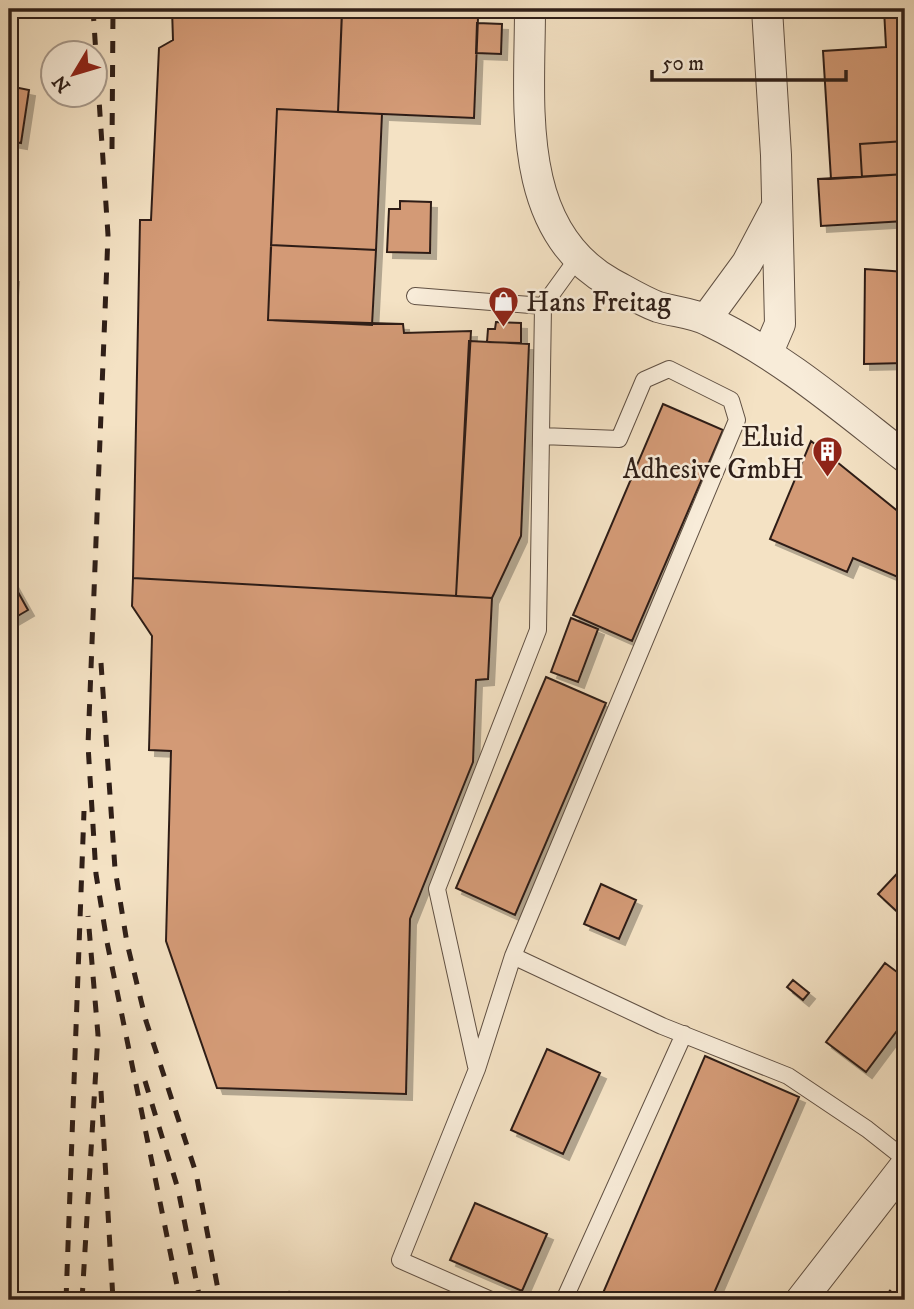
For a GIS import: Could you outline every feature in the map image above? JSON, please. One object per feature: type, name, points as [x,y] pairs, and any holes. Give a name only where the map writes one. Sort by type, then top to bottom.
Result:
[{"type":"street","points":[[530,9],[530,122],[537,187],[555,229],[577,259],[608,282],[656,306],[706,319],[768,352],[905,457]]},
{"type":"street","points":[[767,9],[780,324],[768,352]]},
{"type":"street","points":[[706,319],[747,263],[776,209]]},
{"type":"street","points":[[801,1300],[905,1166]]},
{"type":"lane","points":[[477,1069],[437,889],[538,630],[543,306],[577,259]]},
{"type":"lane","points":[[415,296],[543,306]]},
{"type":"lane","points":[[491,1300],[400,1260],[477,1069],[513,956],[737,420],[730,400],[669,369],[644,380],[619,439],[541,436]]},
{"type":"lane","points":[[513,956],[684,1034],[788,1076],[867,1129],[905,1159]]},
{"type":"lane","points":[[564,1300],[684,1034]]},
{"type":"building","points":[[172,9],[342,9],[338,112],[277,109],[268,320],[403,324],[404,333],[471,331],[456,596],[133,578],[140,220],[151,220],[159,48],[173,40]]},
{"type":"building","points":[[416,9],[461,9],[460,18],[416,16]]},
{"type":"building","points":[[884,9],[905,9],[905,141],[860,144],[862,177],[831,179],[823,51],[886,47]]},
{"type":"building","points":[[342,13],[478,18],[474,118],[338,112]]},
{"type":"building","points":[[477,23],[502,24],[501,54],[476,53]]},
{"type":"building","points":[[9,86],[29,90],[21,143],[9,141]]},
{"type":"building","points":[[277,109],[382,114],[376,250],[271,245]]},
{"type":"building","points":[[905,141],[905,174],[862,177],[860,144]]},
{"type":"building","points":[[905,174],[905,221],[821,226],[818,179]]},
{"type":"building","points":[[400,201],[431,202],[430,253],[387,252],[389,209],[400,209]]},
{"type":"building","points":[[271,245],[376,250],[372,325],[268,320]]},
{"type":"building","points":[[865,269],[905,272],[905,304],[897,304],[897,342],[905,342],[905,363],[864,364]]},
{"type":"building","points":[[9,276],[13,276],[9,332]]},
{"type":"building","points":[[496,322],[521,323],[521,343],[487,342],[488,329],[495,329]]},
{"type":"building","points":[[469,341],[529,344],[521,536],[492,598],[456,596]]},
{"type":"building","points":[[663,404],[723,430],[632,641],[573,615]]},
{"type":"building","name":"Eluid Adhesive GmbH","points":[[811,441],[905,517],[905,580],[853,558],[847,572],[770,539]]},
{"type":"building","points":[[9,576],[28,610],[9,621]]},
{"type":"building","points":[[133,578],[492,598],[488,679],[476,680],[473,762],[410,919],[406,1094],[217,1088],[166,941],[171,751],[149,750],[152,636],[132,606]]},
{"type":"building","points":[[571,618],[598,629],[578,682],[551,672]]},
{"type":"building","points":[[546,677],[606,703],[515,915],[456,888]]},
{"type":"building","points":[[905,865],[905,919],[878,894]]},
{"type":"building","points":[[601,884],[636,900],[619,939],[584,924]]},
{"type":"building","points":[[885,963],[905,978],[905,1020],[866,1072],[826,1042]]},
{"type":"building","points":[[793,980],[809,993],[803,1000],[787,987]]},
{"type":"building","points":[[547,1049],[600,1073],[563,1154],[511,1130]]},
{"type":"building","points":[[705,1056],[799,1097],[711,1300],[600,1300]]},
{"type":"building","points":[[475,1203],[547,1234],[522,1291],[450,1260]]},
{"type":"railway","points":[[93,9],[108,235],[88,745],[96,874],[107,942],[180,1300]]},
{"type":"railway","points":[[112,149],[113,9]]},
{"type":"railway","points":[[101,663],[115,869],[127,943],[146,1021],[196,1173],[220,1300]]},
{"type":"railway","points":[[66,1300],[84,811]]},
{"type":"railway","points":[[82,1300],[98,1035],[88,916]]},
{"type":"railway","points":[[145,1081],[178,1189],[200,1300]]},
{"type":"railway","points":[[101,1091],[113,1300]]},
{"type":"railway","points":[[884,1300],[905,1275]]},
{"type":"railway","points":[[290,1300],[291,1291]]},
{"type":"place","name":"Hans Freitag","points":[[503,328]]},
{"type":"place","name":"Eluid Adhesive GmbH","points":[[827,479]]}]
